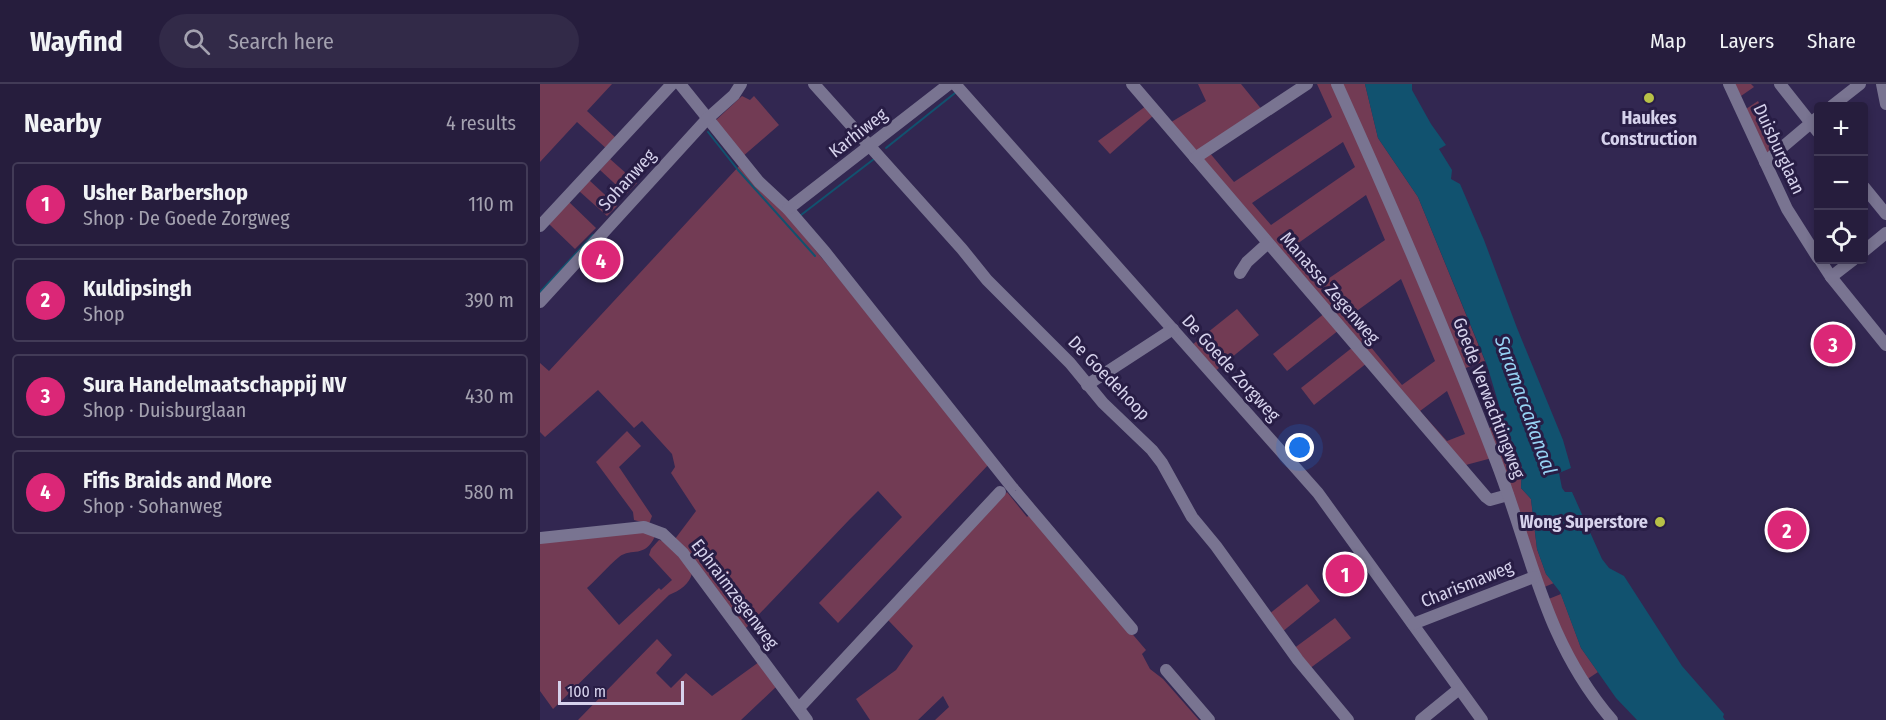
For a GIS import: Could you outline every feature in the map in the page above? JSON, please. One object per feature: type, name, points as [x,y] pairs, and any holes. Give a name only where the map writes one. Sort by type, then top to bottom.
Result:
[{"type":"street","points":[[540,226],[672,84]]},
{"type":"street","points":[[680,84],[759,182],[788,209],[825,252],[1015,491],[1132,629]]},
{"type":"street","name":"Sohanweg","points":[[540,302],[707,119],[734,95],[741,84]]},
{"type":"street","name":"De Goedehoop","points":[[814,84],[987,280],[1071,363],[1087,385],[1152,450],[1162,463],[1192,517],[1216,546],[1298,660],[1348,720]]},
{"type":"street","name":"Karhiweg","points":[[788,209],[949,84]]},
{"type":"street","name":"De Goede Zorgweg","points":[[955,84],[1318,493],[1482,720]]},
{"type":"street","name":"Manasse Zegenweg","points":[[1132,84],[1486,497],[1491,500],[1508,495]]},
{"type":"street","points":[[1195,158],[1307,84]]},
{"type":"street","name":"Goede Verwachtingweg","points":[[1337,84],[1380,178],[1497,463],[1534,577],[1554,628],[1577,675],[1612,720]]},
{"type":"street","name":"Duisburglaan","points":[[1729,84],[1787,208],[1814,251]]},
{"type":"street","points":[[1780,84],[1814,122]]},
{"type":"street","points":[[1837,102],[1860,84]]},
{"type":"street","points":[[1877,85],[1886,104]]},
{"type":"street","points":[[1765,162],[1814,125]]},
{"type":"street","points":[[1868,193],[1886,214]]},
{"type":"street","points":[[1868,247],[1886,233]]},
{"type":"street","points":[[1239,273],[1247,262],[1268,243]]},
{"type":"street","name":"Duisburglaan","points":[[1822,264],[1886,345]]},
{"type":"street","points":[[1831,277],[1848,264]]},
{"type":"street","points":[[1087,385],[1173,329]]},
{"type":"street","points":[[799,708],[1000,492]]},
{"type":"street","name":"Ephraimzegenweg","points":[[540,538],[644,527],[663,534],[683,553],[807,720]]},
{"type":"street","name":"Charismaweg","points":[[1413,624],[1534,577]]},
{"type":"street","points":[[1166,670],[1209,720]]},
{"type":"street","points":[[1421,720],[1459,688]]},
{"type":"shaded area","points":[[540,84],[612,84],[587,111],[617,139],[608,150],[577,122],[540,162]]},
{"type":"shaded area","points":[[1198,84],[1241,84],[1263,111],[1198,153],[1168,124],[1206,101]]},
{"type":"shaded area","points":[[1317,84],[1334,84],[1492,458],[1462,466],[1202,158],[1209,152],[1234,182],[1332,117]],"holes":[[[1343,142],[1355,167],[1271,225],[1252,203]],[[1366,195],[1385,240],[1319,285],[1290,249]],[[1401,279],[1435,361],[1402,385],[1347,318]],[[1447,391],[1465,434],[1447,441],[1420,411]]]},
{"type":"shaded area","points":[[1341,84],[1365,84],[1378,138],[1418,197],[1485,361],[1463,369]]},
{"type":"shaded area","points":[[1734,84],[1751,84],[1754,87],[1741,96]]},
{"type":"shaded area","points":[[742,96],[750,100],[754,96],[779,125],[742,157],[716,120]]},
{"type":"shaded area","points":[[1758,101],[1779,145],[1767,153],[1746,109]]},
{"type":"shaded area","points":[[1146,106],[1154,115],[1110,154],[1098,141]]},
{"type":"shaded area","points":[[610,159],[637,183],[626,194],[600,170]]},
{"type":"shaded area","points":[[740,165],[785,213],[990,463],[838,623],[819,603],[902,517],[878,491],[745,629],[675,539],[696,511],[671,473],[675,467],[672,454],[642,421],[634,428],[598,390],[545,437],[540,432],[540,363],[549,371]]},
{"type":"shaded area","points":[[589,180],[617,206],[607,216],[579,191]]},
{"type":"shaded area","points":[[568,201],[596,228],[575,249],[548,223]]},
{"type":"shaded area","points":[[1237,309],[1259,335],[1214,372],[1192,345]]},
{"type":"shaded area","points":[[1325,313],[1339,330],[1287,371],[1273,354]]},
{"type":"shaded area","points":[[1353,347],[1367,363],[1314,405],[1301,388]]},
{"type":"shaded area","points":[[1504,422],[1522,468],[1521,488],[1531,499],[1537,549],[1546,574],[1554,583],[1542,588],[1487,429]]},
{"type":"shaded area","points":[[627,431],[641,446],[619,467],[652,516],[649,524],[634,520],[633,512],[596,462]]},
{"type":"shaded area","points":[[1007,492],[1027,517],[1030,514],[1146,650],[1142,654],[1150,669],[1163,679],[1199,720],[935,720],[949,707],[943,696],[918,720],[870,720],[856,699],[896,670],[913,646],[888,620]]},
{"type":"shaded area","points":[[640,531],[655,536],[647,548],[619,557],[587,588],[619,625],[659,588],[661,590],[672,580],[649,555],[659,540],[667,542],[692,573],[691,577],[684,587],[669,595],[553,709],[540,691],[540,543]]},
{"type":"shaded area","points":[[1307,584],[1320,601],[1282,632],[1269,614]]},
{"type":"shaded area","points":[[1561,594],[1581,648],[1598,672],[1586,680],[1546,600]]},
{"type":"shaded area","points":[[1335,618],[1351,638],[1309,669],[1293,649]]},
{"type":"shaded area","points":[[657,639],[672,655],[656,673],[671,688],[686,673],[712,696],[759,662],[777,686],[741,720],[578,720]]},
{"type":"water","name":"Saramaccakanaal","points":[[1365,84],[1412,84],[1412,90],[1446,145],[1439,149],[1452,170],[1451,179],[1460,184],[1484,240],[1563,440],[1571,468],[1559,473],[1562,488],[1565,492],[1572,492],[1602,559],[1609,568],[1624,576],[1682,666],[1724,714],[1725,720],[1637,720],[1616,698],[1581,648],[1560,592],[1546,574],[1537,549],[1531,499],[1521,488],[1522,467],[1504,422],[1487,365],[1418,197],[1378,138]]},
{"type":"waterway","points":[[886,148],[955,93]]},
{"type":"waterway","points":[[708,132],[738,170],[815,256]]},
{"type":"waterway","points":[[801,215],[874,159]]},
{"type":"waterway","points":[[540,292],[593,235]]},
{"type":"place","name":"Haukes Construction","points":[[1649,98]]},
{"type":"place","name":"Fifis Braids and More","points":[[601,260]]},
{"type":"place","name":"Sura Handelmaatschappij NV","points":[[1833,344]]},
{"type":"place","name":"Wong Superstore","points":[[1660,522]]},
{"type":"place","name":"Kuldipsingh","points":[[1787,530]]},
{"type":"place","name":"Usher Barbershop","points":[[1345,574]]}]
